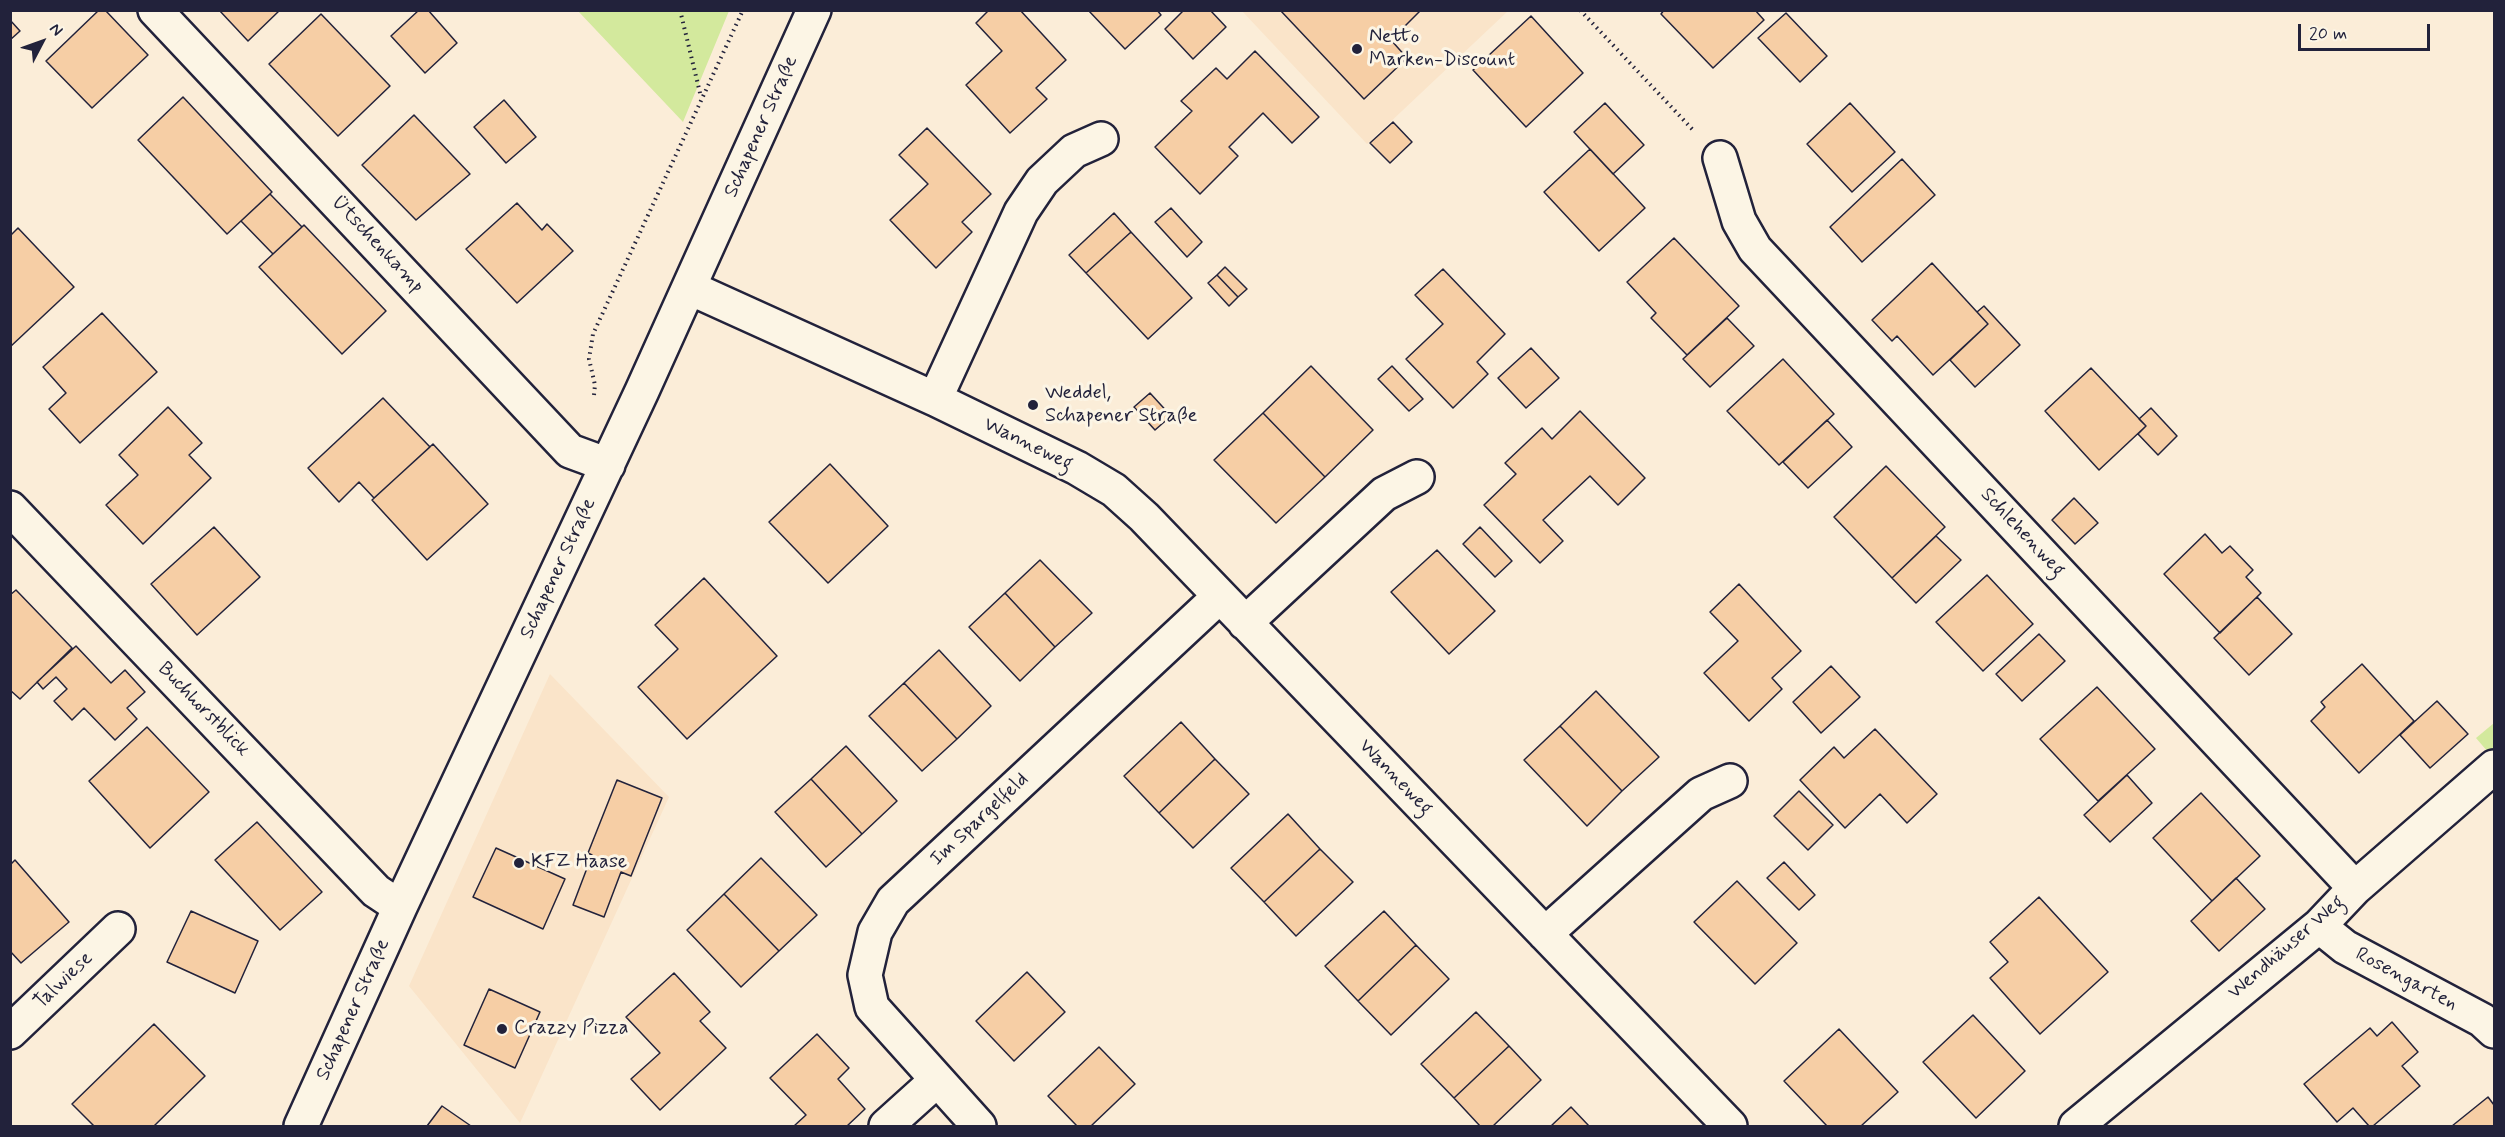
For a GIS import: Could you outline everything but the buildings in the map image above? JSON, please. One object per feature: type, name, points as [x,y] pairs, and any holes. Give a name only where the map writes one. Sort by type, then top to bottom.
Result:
[{"type":"street","name":"Ütschenkamp","points":[[155,10],[570,451],[608,465]]},
{"type":"street","name":"Schapener Straße","points":[[301,1126],[400,907],[690,288],[814,10]]},
{"type":"street","points":[[935,399],[1021,212],[1042,180],[1074,151],[1101,139]]},
{"type":"street","name":"Schlehenweg","points":[[1720,158],[1739,221],[1755,249],[2355,888]]},
{"type":"street","name":"Wanneweg","points":[[690,288],[935,399],[1077,468],[1114,490],[1144,517],[1730,1126]]},
{"type":"street","points":[[1245,623],[1384,494],[1417,477]]},
{"type":"street","name":"Buchhorstblick","points":[[10,508],[376,891],[400,907]]},
{"type":"street","name":"Im Spargelfeld","points":[[979,1126],[872,1008],[865,975],[875,932],[893,901],[1220,596]]},
{"type":"street","name":"Wendhäuser Weg","points":[[2076,1126],[2319,926],[2355,888],[2494,767]]},
{"type":"street","points":[[1545,934],[1701,794],[1730,782]]},
{"type":"street","name":"Rosengarten","points":[[2319,926],[2345,947],[2482,1020],[2494,1031]]},
{"type":"street","name":"Talwiese","points":[[10,1032],[118,929]]},
{"type":"street","points":[[886,1126],[937,1080]]},
{"type":"path","points":[[680,10],[701,98]]},
{"type":"path","points":[[570,451],[592,406],[595,385],[589,359],[593,334],[743,10]]},
{"type":"path","points":[[1580,10],[1720,158]]},
{"type":"shaded area","points":[[1242,11],[1508,11],[1367,144]]},
{"type":"shaded area","points":[[550,674],[669,797],[520,1123],[409,986]]},
{"type":"green space","points":[[578,11],[729,11],[683,122]]},
{"type":"green space","points":[[2494,723],[2494,759],[2476,738]]},
{"type":"place","name":"Netto Marken-Discount","points":[[1357,49]]},
{"type":"place","name":"Weddel, Schapener Straße","points":[[1033,405]]},
{"type":"place","name":"KFZ Haase","points":[[519,863]]},
{"type":"place","name":"Crazzy Pizza","points":[[502,1029]]}]
